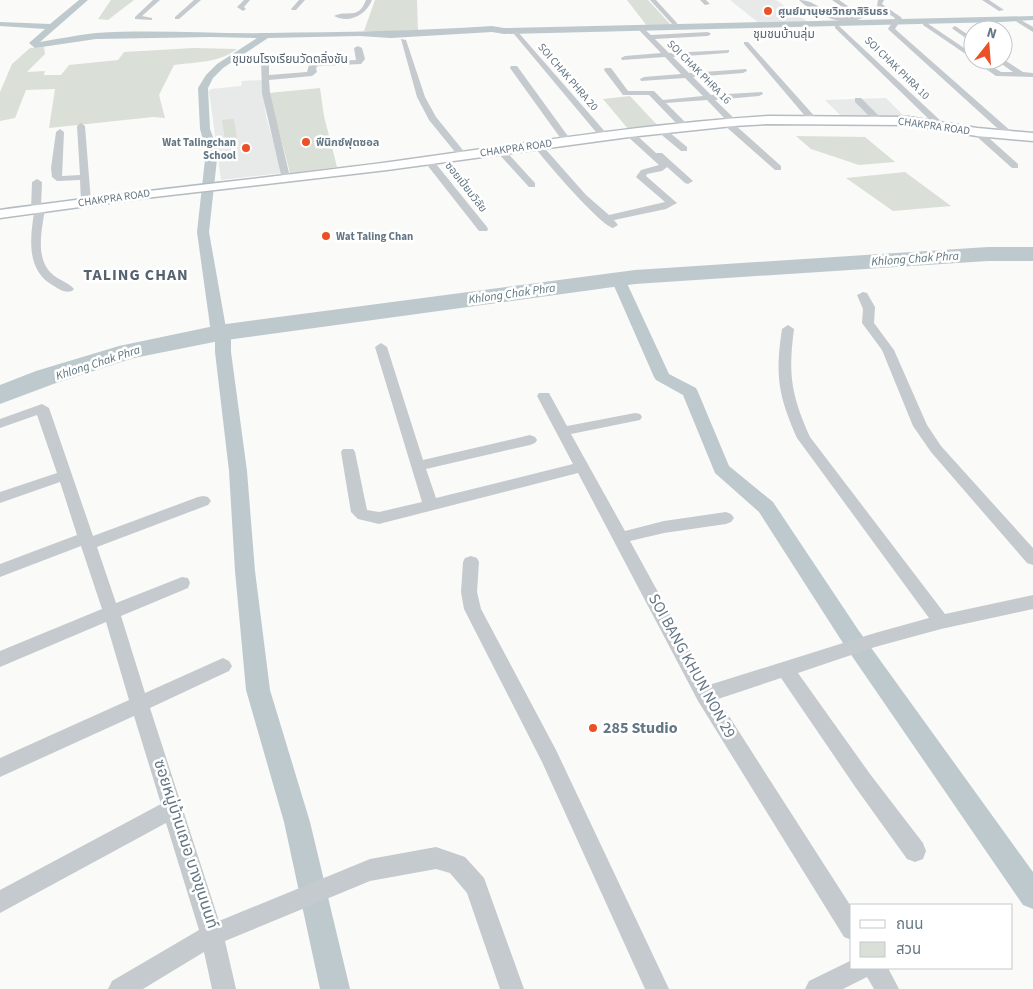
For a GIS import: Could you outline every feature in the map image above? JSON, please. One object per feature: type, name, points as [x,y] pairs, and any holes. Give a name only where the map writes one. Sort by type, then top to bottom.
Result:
[{"type":"street","points":[[150,19],[137,18],[157,0]]},
{"type":"street","points":[[177,18],[198,0]]},
{"type":"street","points":[[243,9],[240,8],[247,0]]},
{"type":"street","points":[[294,9],[302,0]]},
{"type":"street","points":[[337,16],[356,16],[362,14],[369,0]]},
{"type":"street","points":[[653,0],[676,24]]},
{"type":"street","points":[[802,0],[832,18],[861,17],[835,0]]},
{"type":"street","points":[[881,0],[879,5],[897,20],[891,29],[1010,136]]},
{"type":"street","points":[[985,0],[1001,10]]},
{"type":"street","points":[[1019,21],[1033,30]]},
{"type":"street","points":[[925,24],[963,50]]},
{"type":"street","name":"SOI CHAK PHRA 10","points":[[837,27],[941,126]]},
{"type":"street","points":[[955,28],[963,34]]},
{"type":"street","name":"SOI CHAK PHRA 16","points":[[641,30],[709,97],[730,122],[778,168]]},
{"type":"street","name":"SOI CHAK PHRA 20","points":[[516,33],[604,136]]},
{"type":"street","points":[[649,37],[708,34]]},
{"type":"street","points":[[403,40],[421,97],[432,118],[463,156]]},
{"type":"street","points":[[746,43],[814,121]]},
{"type":"street","points":[[266,78],[309,74],[312,72],[312,66],[316,64],[359,61],[358,48]]},
{"type":"street","points":[[625,58],[726,51]]},
{"type":"street","points":[[265,58],[266,93],[285,177]]},
{"type":"street","points":[[514,68],[567,140]]},
{"type":"street","points":[[608,70],[626,93],[651,94],[684,126]]},
{"type":"street","points":[[993,70],[999,74],[1033,75]]},
{"type":"street","points":[[1013,70],[1027,84]]},
{"type":"street","points":[[644,79],[743,71]]},
{"type":"street","points":[[666,101],[760,94]]},
{"type":"street","points":[[858,100],[878,120]]},
{"type":"street","name":"CHAKPRA ROAD","points":[[0,214],[198,187],[429,161],[567,140],[730,122],[908,121],[977,132],[1033,137]]},
{"type":"street","points":[[81,126],[86,202]]},
{"type":"street","points":[[660,129],[684,149]]},
{"type":"street","points":[[60,132],[56,177],[60,179],[84,177]]},
{"type":"street","points":[[632,132],[688,180]]},
{"type":"street","points":[[606,219],[663,207],[672,203],[672,201],[641,177],[644,172],[664,166],[632,132]]},
{"type":"street","points":[[977,132],[1015,166]]},
{"type":"street","points":[[537,145],[583,197],[616,227]]},
{"type":"street","points":[[500,150],[532,185]]},
{"type":"street","name":"ซอยเปี่ยมวิลัย","points":[[429,161],[483,229]]},
{"type":"street","points":[[37,182],[38,209],[35,241],[42,271],[55,284],[68,289]]},
{"type":"street","points":[[863,295],[871,312],[868,324],[888,350],[920,426],[936,449],[1033,559]]},
{"type":"street","points":[[788,329],[783,382],[789,407],[804,438],[941,622]]},
{"type":"street","points":[[381,347],[430,504]]},
{"type":"street","name":"SOI BANG KHUN NON 29","points":[[544,396],[705,695],[850,926]]},
{"type":"street","name":"ซอยหมู่บ้านเฌอ บางขุนนนท์","points":[[0,424],[42,408],[141,704],[212,935],[370,870],[436,858],[457,865],[476,886],[512,989]]},
{"type":"street","points":[[564,431],[635,417]]},
{"type":"street","points":[[418,466],[530,440]]},
{"type":"street","points":[[348,452],[359,512],[363,516],[379,518],[581,467]]},
{"type":"street","points":[[0,498],[65,475]]},
{"type":"street","points":[[0,571],[203,501]]},
{"type":"street","points":[[621,538],[664,527],[726,518]]},
{"type":"street","points":[[471,562],[469,592],[473,609],[550,756],[657,989]]},
{"type":"street","points":[[0,659],[182,583]]},
{"type":"street","points":[[705,695],[875,640],[941,622],[1033,602]]},
{"type":"street","points":[[0,768],[223,666]]},
{"type":"street","points":[[785,669],[915,851]]},
{"type":"street","points":[[0,902],[173,808]]},
{"type":"street","points":[[120,989],[212,935],[224,989]]},
{"type":"street","points":[[817,989],[858,969]]},
{"type":"street","points":[[876,969],[887,989]]},
{"type":"shaded area","name":"ศูนย์มานุษยวิทยาสิรินธร","points":[[730,0],[776,0],[808,22],[760,24]]},
{"type":"shaded area","name":"Wat Talingchan School","points":[[262,80],[266,116],[282,173],[221,180],[209,91],[211,89],[241,86],[242,81]]},
{"type":"shaded area","points":[[886,98],[905,117],[843,118],[825,100]]},
{"type":"green space","points":[[111,0],[134,0],[108,20],[98,19]]},
{"type":"green space","points":[[375,0],[417,0],[418,32],[364,31]]},
{"type":"green space","points":[[627,0],[648,0],[672,26],[647,26]]},
{"type":"green space","points":[[44,47],[45,54],[27,72],[45,71],[44,75],[61,75],[69,65],[118,60],[124,52],[193,48],[237,49],[223,57],[174,65],[159,95],[165,118],[153,117],[49,128],[55,89],[26,90],[15,118],[0,121],[0,92],[12,64],[30,48]]},
{"type":"green space","name":"ฟีนิกซ์ฟุตซอล","points":[[320,88],[324,116],[337,167],[290,173],[269,93]]},
{"type":"green space","points":[[630,96],[659,127],[629,130],[603,99]]},
{"type":"green space","points":[[234,119],[237,139],[225,140],[222,120]]},
{"type":"green space","points":[[796,136],[865,137],[895,162],[859,165],[811,149]]},
{"type":"green space","points":[[905,172],[951,206],[893,211],[846,178]]},
{"type":"waterway","points":[[52,27],[84,0]]},
{"type":"waterway","points":[[266,36],[359,33],[391,35],[492,29],[504,31],[1033,18]]},
{"type":"waterway","points":[[0,24],[52,27]]},
{"type":"waterway","points":[[52,27],[33,43],[35,45],[96,36],[210,34],[266,36]]},
{"type":"waterway","points":[[219,333],[203,232],[212,150],[205,129],[203,88],[209,77],[220,66],[266,36]]},
{"type":"waterway","name":"Khlong Chak Phra","points":[[0,395],[46,377],[128,351],[219,333],[635,277],[988,254],[1033,254]]},
{"type":"waterway","points":[[618,279],[662,377],[690,392],[721,469],[766,507],[851,637],[1033,895]]},
{"type":"waterway","points":[[223,332],[223,352],[238,471],[245,571],[258,690],[297,822],[335,989]]},
{"type":"place","name":"ศูนย์มานุษยวิทยาสิรินธร","points":[[768,11]]},
{"type":"place","name":"ฟีนิกซ์ฟุตซอล","points":[[306,142]]},
{"type":"place","name":"Wat Talingchan School","points":[[246,148]]},
{"type":"place","name":"Wat Taling Chan","points":[[326,236]]},
{"type":"place","name":"285 Studio","points":[[593,728]]},
{"type":"district","name":"ชุมชนบ้านลุ่ม","points":[[784,34]]},
{"type":"district","name":"ชุมชนโรงเรียนวัดตลิ่งชัน","points":[[290,59]]},
{"type":"district","name":"TALING CHAN","points":[[136,275]]}]
